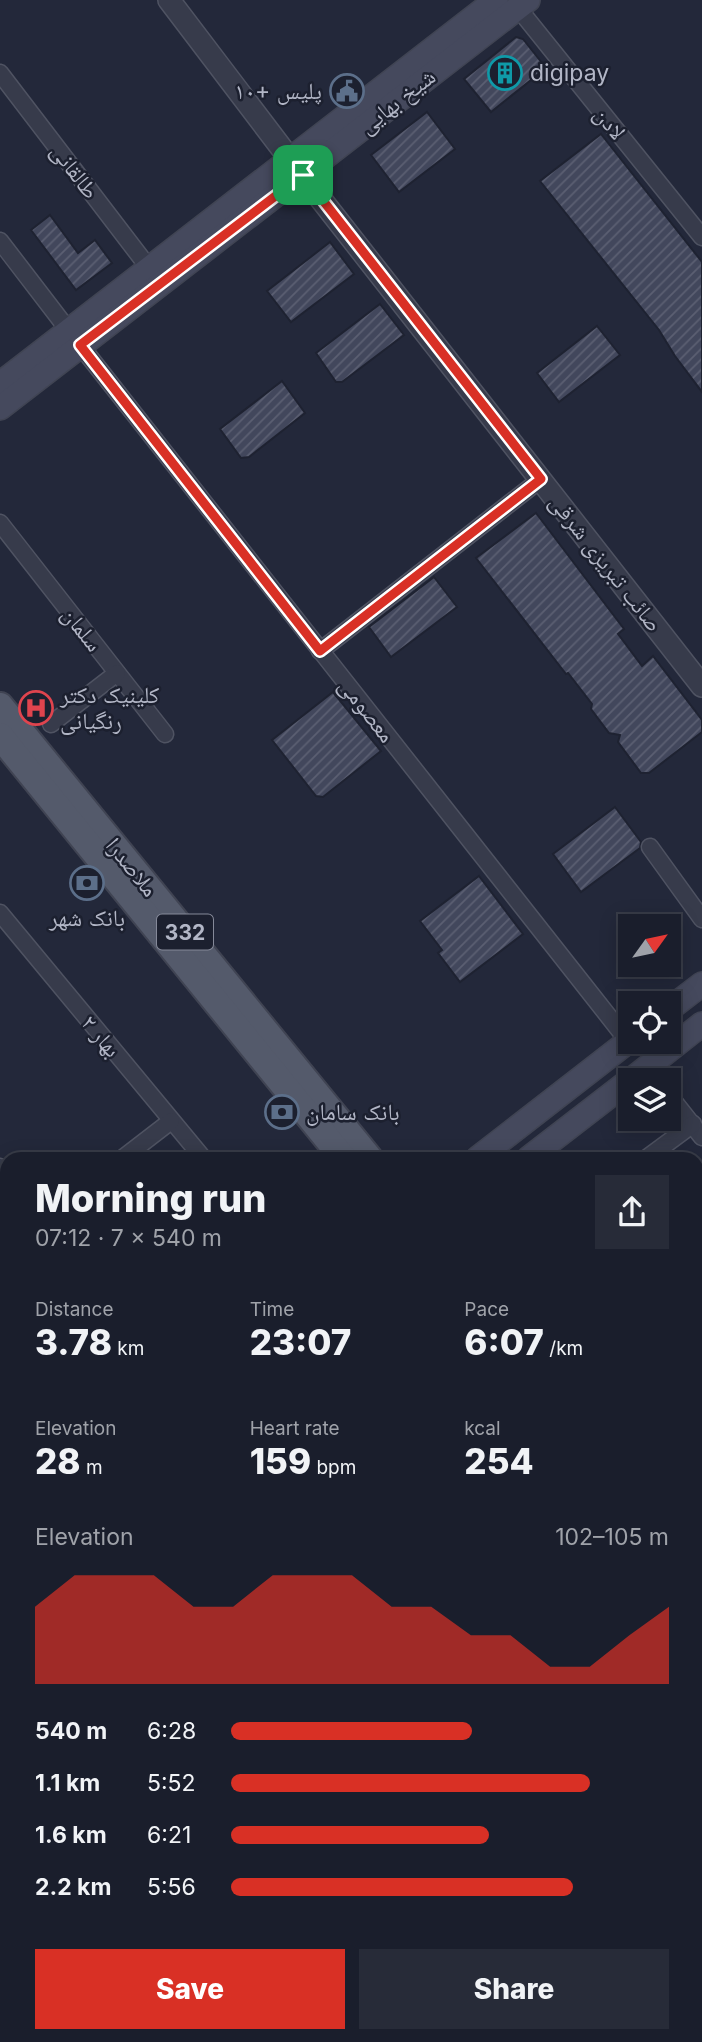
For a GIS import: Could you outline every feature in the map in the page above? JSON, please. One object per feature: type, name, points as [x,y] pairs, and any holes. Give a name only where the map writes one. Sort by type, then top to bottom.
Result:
[{"type":"main road","name":"شیخ بهایی","points":[[1,400],[75,338],[297,167],[495,0]]},
{"type":"main road","name":"شیخ بهایی","points":[[75,338],[149,268],[297,167],[523,4]]},
{"type":"main road","name":"ملاصدرا","points":[[0,706],[364,1152]]},
{"type":"main road","name":"ملاصدرا","points":[[0,736],[338,1152]]},
{"type":"main road","points":[[681,1000],[702,984]]},
{"type":"main road","points":[[652,1068],[702,1024]]},
{"type":"main road","points":[[486,1152],[618,1050]]},
{"type":"main road","points":[[537,1152],[618,1094]]},
{"type":"street","name":"صائب تبریزی شرقی","points":[[171,1],[297,167],[702,686]]},
{"type":"street","name":"لادن","points":[[523,4],[702,237]]},
{"type":"street","name":"طالقانی","points":[[0,74],[149,268]]},
{"type":"street","name":"معصومی","points":[[0,241],[618,1027]]},
{"type":"street","points":[[320,651],[541,479]]},
{"type":"street","name":"سلمان","points":[[0,523],[165,734]]},
{"type":"street","points":[[51,724],[117,673]]},
{"type":"street","points":[[650,847],[702,919]]},
{"type":"street","name":"بهار ۲","points":[[0,913],[197,1152]]},
{"type":"street","points":[[658,1152],[697,1130],[681,1110]]},
{"type":"street","points":[[131,1152],[171,1121]]},
{"type":"building","name":"digipay","points":[[516,37],[523,39],[546,68],[491,112],[464,79]]},
{"type":"building","points":[[427,112],[455,149],[399,192],[371,155]]},
{"type":"building","points":[[601,134],[702,262],[702,392],[659,330],[540,181]]},
{"type":"building","points":[[50,215],[78,253],[95,240],[112,263],[76,290],[31,230]]},
{"type":"building","points":[[330,242],[354,274],[291,322],[267,291]]},
{"type":"building","points":[[380,304],[404,335],[342,382],[336,382],[316,353]]},
{"type":"building","points":[[597,326],[620,355],[559,402],[537,373]]},
{"type":"building","points":[[282,381],[305,413],[249,457],[241,458],[220,429]]},
{"type":"building","points":[[536,513],[624,629],[618,634],[642,666],[653,656],[702,720],[702,732],[649,773],[641,773],[618,742],[620,735],[609,733],[591,709],[592,704],[476,558]]},
{"type":"building","points":[[434,577],[457,607],[391,657],[369,627]]},
{"type":"building","points":[[333,692],[381,751],[323,797],[316,796],[272,740]]},
{"type":"building","points":[[615,807],[641,842],[640,848],[581,892],[553,854]]},
{"type":"building","points":[[479,876],[523,934],[460,982],[438,953],[442,950],[420,921]]},
{"type":"place","name":"digipay","points":[[505,73]]},
{"type":"place","name":"پلیس +۱۰","points":[[347,91]]},
{"type":"place","name":"کلینیک دکتر رنگیانی","points":[[36,708]]},
{"type":"place","name":"بانک شهر","points":[[87,883]]},
{"type":"place","name":"بانک سامان","points":[[282,1112]]},
{"type":"route","points":[[303,175],[541,479],[320,651],[80,345],[303,175]]}]
